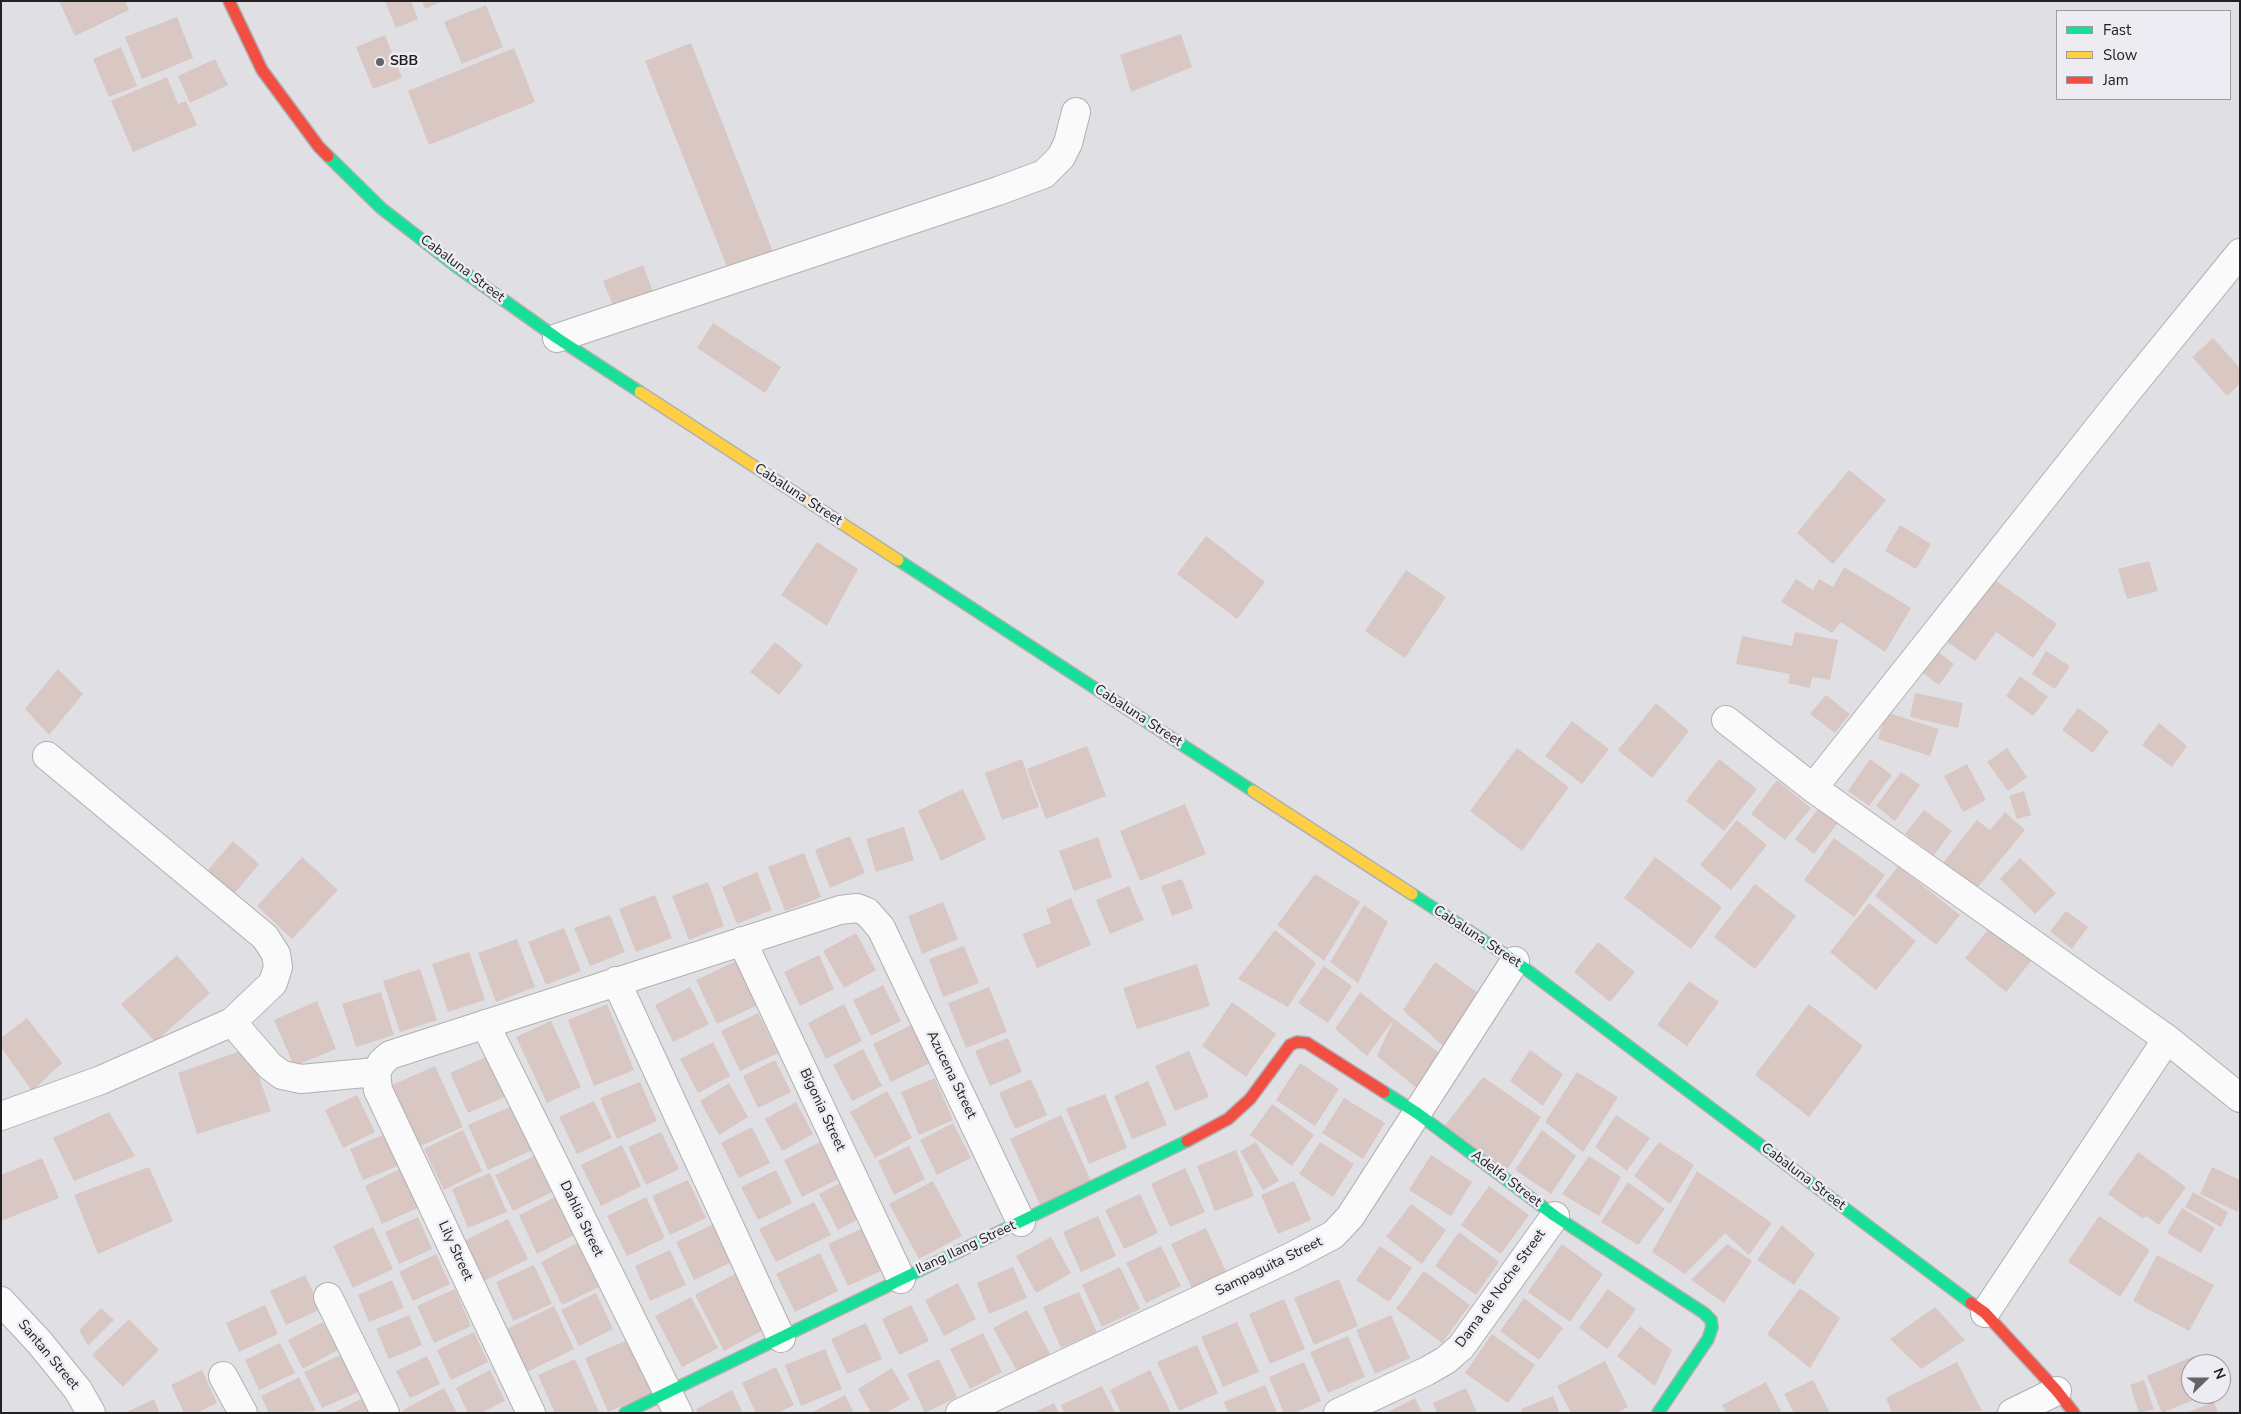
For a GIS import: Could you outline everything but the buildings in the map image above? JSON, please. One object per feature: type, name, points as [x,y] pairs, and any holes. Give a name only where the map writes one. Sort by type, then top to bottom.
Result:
[{"type":"main road","name":"Cabaluna Street","points":[[229,1],[262,70],[319,146],[381,208],[457,267],[557,338],[1514,960],[1985,1314],[2057,1391],[2074,1413]]},
{"type":"main road","name":"Adelfa Street","points":[[1284,1053],[1290,1045],[1298,1042],[1307,1043],[1417,1113],[1555,1216],[1704,1313],[1711,1320],[1712,1327],[1708,1339],[1658,1413]]},
{"type":"main road","name":"Ilang Ilang Street","points":[[625,1413],[672,1403],[781,1338],[1198,1136],[1228,1119],[1250,1099],[1284,1053]]},
{"type":"street","points":[[557,338],[1044,174],[1061,157],[1068,143],[1076,112]]},
{"type":"street","points":[[1813,788],[2126,393],[2240,253]]},
{"type":"street","points":[[1726,720],[1813,788],[2167,1039],[2240,1098]]},
{"type":"street","points":[[1,1116],[101,1080],[232,1022],[273,983],[278,967],[276,954],[265,937],[47,756]]},
{"type":"street","name":"Azucena Street","points":[[742,941],[840,910],[856,908],[867,912],[881,928],[1021,1222]]},
{"type":"street","points":[[232,1022],[270,1066],[282,1075],[301,1079],[377,1081],[382,1062],[390,1055],[742,941]]},
{"type":"street","name":"Bigonia Street","points":[[742,941],[901,1279]]},
{"type":"street","name":"Sampaguita Street","points":[[960,1413],[1316,1246],[1333,1235],[1350,1217],[1514,960]]},
{"type":"street","points":[[616,981],[781,1338]]},
{"type":"street","name":"Dahlia Street","points":[[485,1024],[672,1403]]},
{"type":"street","points":[[1985,1314],[2167,1039]]},
{"type":"street","name":"Lily Street","points":[[377,1081],[531,1413]]},
{"type":"street","name":"Dama de Noche Street","points":[[1338,1413],[1427,1371],[1446,1360],[1461,1347],[1555,1216]]},
{"type":"street","points":[[328,1297],[385,1413]]},
{"type":"street","name":"Santan Street","points":[[1,1301],[40,1343],[78,1390],[91,1413]]},
{"type":"street","points":[[223,1376],[243,1413]]},
{"type":"street","points":[[2012,1413],[2057,1391]]},
{"type":"traffic: fast","points":[[328,156],[381,208],[457,267],[557,338],[640,392]]},
{"type":"traffic: fast","points":[[898,560],[1253,791]]},
{"type":"traffic: fast","points":[[1412,894],[1515,961],[1971,1303]]},
{"type":"traffic: fast","points":[[1384,1092],[1417,1113],[1555,1216],[1704,1313],[1711,1320],[1712,1327],[1708,1339],[1658,1413]]},
{"type":"traffic: fast","points":[[625,1413],[1187,1141]]},
{"type":"traffic: slow","points":[[640,392],[898,560]]},
{"type":"traffic: slow","points":[[1253,791],[1412,894]]},
{"type":"traffic: jam","points":[[229,1],[262,70],[319,147],[328,156]]},
{"type":"traffic: jam","points":[[1187,1141],[1228,1119],[1250,1099],[1290,1045],[1297,1042],[1307,1043],[1384,1092]]},
{"type":"traffic: jam","points":[[1971,1303],[1985,1313],[2057,1391],[2074,1413]]},
{"type":"place","name":"SBB","points":[[380,62]]}]
